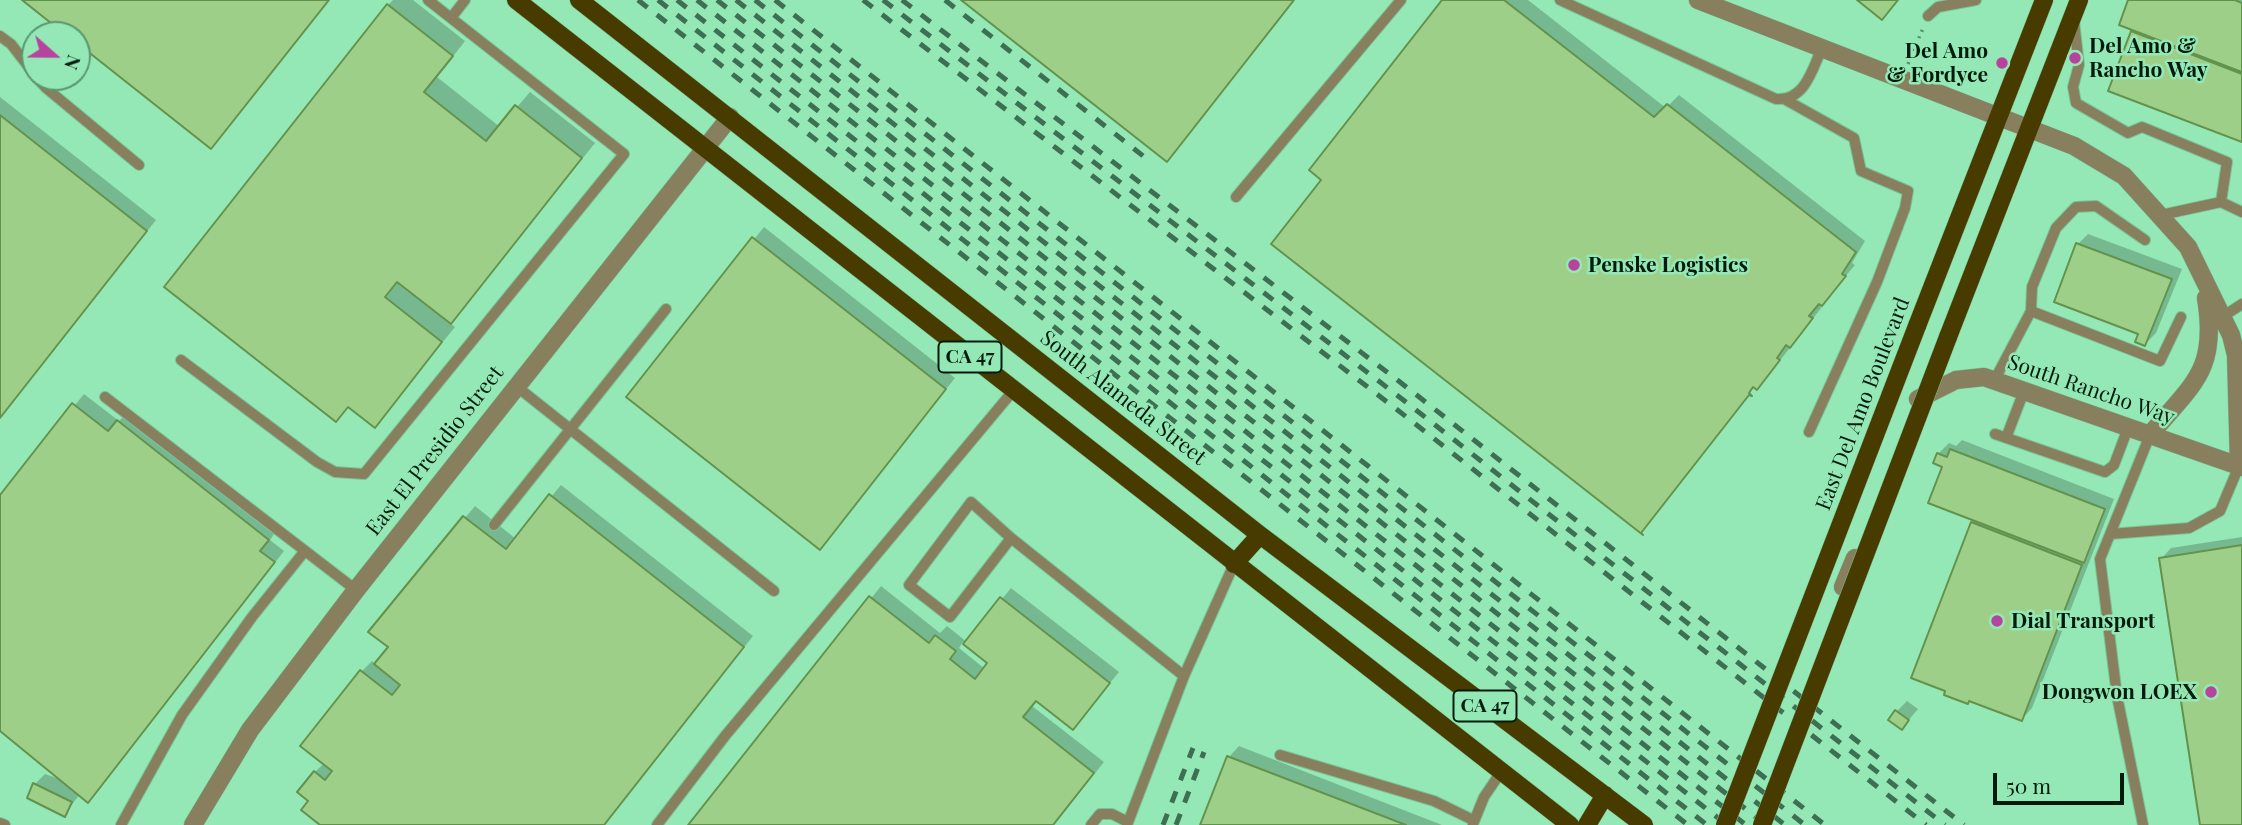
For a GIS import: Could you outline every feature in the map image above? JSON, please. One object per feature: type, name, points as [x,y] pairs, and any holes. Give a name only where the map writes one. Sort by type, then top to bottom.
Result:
[{"type":"main road","name":"CA 47","points":[[516,0],[1570,825]]},
{"type":"main road","name":"South Alameda Street","points":[[579,0],[1260,535],[1605,795],[1625,819],[1644,825]]},
{"type":"main road","name":"East Del Amo Boulevard","points":[[1725,825],[2043,0]]},
{"type":"main road","points":[[1762,825],[2076,8]]},
{"type":"main road","points":[[1234,564],[1260,535]]},
{"type":"main road","points":[[1587,825],[1605,795]]},
{"type":"street","points":[[1698,0],[2074,146],[2124,176],[2188,247],[2222,317],[2236,355],[2240,467]]},
{"type":"street","name":"East El Presidio Street","points":[[198,823],[250,730],[356,590],[730,117]]},
{"type":"street","points":[[2150,435],[2203,372],[2208,358],[2210,319],[2204,281]]},
{"type":"street","name":"South Rancho Way","points":[[1843,587],[1917,399],[1956,380],[1984,377],[2240,467]]},
{"type":"lane","points":[[181,360],[317,462],[335,472],[364,474],[624,154],[428,0]]},
{"type":"lane","points":[[451,18],[465,0]]},
{"type":"lane","points":[[1236,197],[1401,0]]},
{"type":"lane","points":[[1560,0],[1767,96],[1786,100],[1854,138],[1861,171],[1908,191],[1905,208],[1877,282],[1809,432]]},
{"type":"lane","points":[[1928,16],[1938,7],[1976,0]]},
{"type":"lane","points":[[2076,8],[2079,65],[2073,87],[2076,103],[2128,133],[2142,127],[2227,162],[2221,202]]},
{"type":"lane","points":[[0,36],[21,57]]},
{"type":"lane","points":[[1786,100],[1799,93],[1822,48]]},
{"type":"lane","points":[[50,91],[139,165]]},
{"type":"lane","points":[[2161,215],[2221,202],[2242,212]]},
{"type":"lane","points":[[1994,381],[2031,311],[2032,287],[2056,228],[2076,207],[2096,206],[2145,240]]},
{"type":"lane","points":[[2222,317],[2242,304]]},
{"type":"lane","points":[[494,525],[666,309]]},
{"type":"lane","points":[[2031,311],[2160,361],[2180,317]]},
{"type":"lane","points":[[516,386],[774,591]]},
{"type":"lane","points":[[657,825],[725,736],[1013,390]]},
{"type":"lane","points":[[2024,391],[2001,436],[2105,472],[2114,465],[2128,428]]},
{"type":"lane","points":[[105,397],[356,590]]},
{"type":"lane","points":[[2143,825],[2117,696],[2100,559],[2150,435]]},
{"type":"lane","points":[[2110,534],[2189,528],[2220,511],[2240,467]]},
{"type":"lane","points":[[1011,538],[950,617],[909,585],[971,502],[1011,538],[1184,676]]},
{"type":"lane","points":[[121,825],[182,715],[252,617],[304,552]]},
{"type":"lane","points":[[1091,825],[1100,814],[1112,814],[1127,823],[1184,676],[1234,564]]},
{"type":"lane","points":[[1280,755],[1434,801],[1473,822],[1483,797],[1502,772]]},
{"type":"path","points":[[1902,79],[1928,16]]},
{"type":"building","points":[[22,0],[329,0],[211,149],[91,54],[91,21],[48,21]]},
{"type":"building","points":[[961,0],[1294,0],[1167,162]]},
{"type":"building","name":"Penske Logistics","points":[[1442,0],[1504,0],[1654,117],[1667,104],[1856,252],[1842,274],[1846,276],[1822,306],[1819,304],[1809,316],[1813,318],[1790,348],[1786,345],[1777,358],[1780,360],[1757,390],[1753,387],[1749,393],[1752,396],[1749,395],[1641,533],[1643,535],[1271,244],[1321,180],[1309,170]]},
{"type":"building","points":[[1857,0],[1898,0],[1882,20]]},
{"type":"building","points":[[2128,0],[2235,0],[2242,3],[2242,72],[2119,25]]},
{"type":"building","points":[[387,4],[453,56],[424,92],[486,141],[515,105],[582,158],[451,324],[397,282],[385,297],[442,342],[375,428],[348,407],[336,422],[164,287]]},
{"type":"building","points":[[2131,31],[2242,74],[2242,142],[2108,91]]},
{"type":"building","points":[[0,115],[147,231],[0,418]]},
{"type":"building","points":[[752,237],[946,389],[820,550],[626,397]]},
{"type":"building","points":[[2076,243],[2172,279],[2145,346],[2135,342],[2138,334],[2054,302]]},
{"type":"building","points":[[72,403],[108,431],[117,420],[269,540],[260,551],[275,562],[88,803],[0,731],[0,495]]},
{"type":"building","points":[[1950,449],[2105,509],[2084,563],[1928,503],[1942,467],[1933,463],[1937,453],[1947,457]]},
{"type":"building","points":[[549,494],[744,647],[604,825],[320,825],[301,810],[308,801],[297,792],[314,771],[325,780],[332,771],[300,746],[360,670],[392,695],[400,685],[374,664],[388,647],[368,632],[463,516],[506,549]]},
{"type":"building","name":"Dial Transport","points":[[1971,522],[2082,565],[2022,721],[1969,701],[1968,704],[1944,695],[1945,691],[1911,678]]},
{"type":"building","name":"Dongwon LOEX","points":[[2242,545],[2242,825],[2200,825],[2159,558]]},
{"type":"building","points":[[869,596],[929,643],[935,635],[956,651],[950,659],[975,679],[987,663],[963,644],[1000,597],[1110,683],[1073,730],[1036,701],[1023,717],[1094,773],[1053,825],[688,825]]},
{"type":"building","points":[[1895,710],[1909,720],[1902,730],[1888,720]]},
{"type":"building","points":[[1227,756],[1406,825],[1200,825]]},
{"type":"building","points":[[33,783],[72,802],[65,817],[27,798]]},
{"type":"railway","points":[[638,0],[1688,825]]},
{"type":"railway","points":[[658,0],[1707,825]]},
{"type":"railway","points":[[677,0],[1727,825]]},
{"type":"railway","points":[[697,0],[1746,825]]},
{"type":"railway","points":[[717,0],[1766,825]]},
{"type":"railway","points":[[736,0],[1785,825]]},
{"type":"railway","points":[[755,0],[1805,825]]},
{"type":"railway","points":[[775,0],[1825,825]]},
{"type":"railway","points":[[863,0],[1395,408],[1926,825]]},
{"type":"railway","points":[[883,0],[1402,399],[1945,825]]},
{"type":"railway","points":[[902,0],[1409,389],[1964,825]]},
{"type":"railway","points":[[945,0],[1147,159]]},
{"type":"railway","points":[[1163,825],[1193,748]]},
{"type":"railway","points":[[1176,825],[1204,752]]},
{"type":"place","name":"Del Amo & Rancho Way","points":[[2075,58]]},
{"type":"place","name":"Del Amo & Fordyce","points":[[2002,63]]},
{"type":"place","name":"Penske Logistics","points":[[1574,265]]},
{"type":"place","name":"Dial Transport","points":[[1997,621]]},
{"type":"place","name":"Dongwon LOEX","points":[[2211,692]]}]
